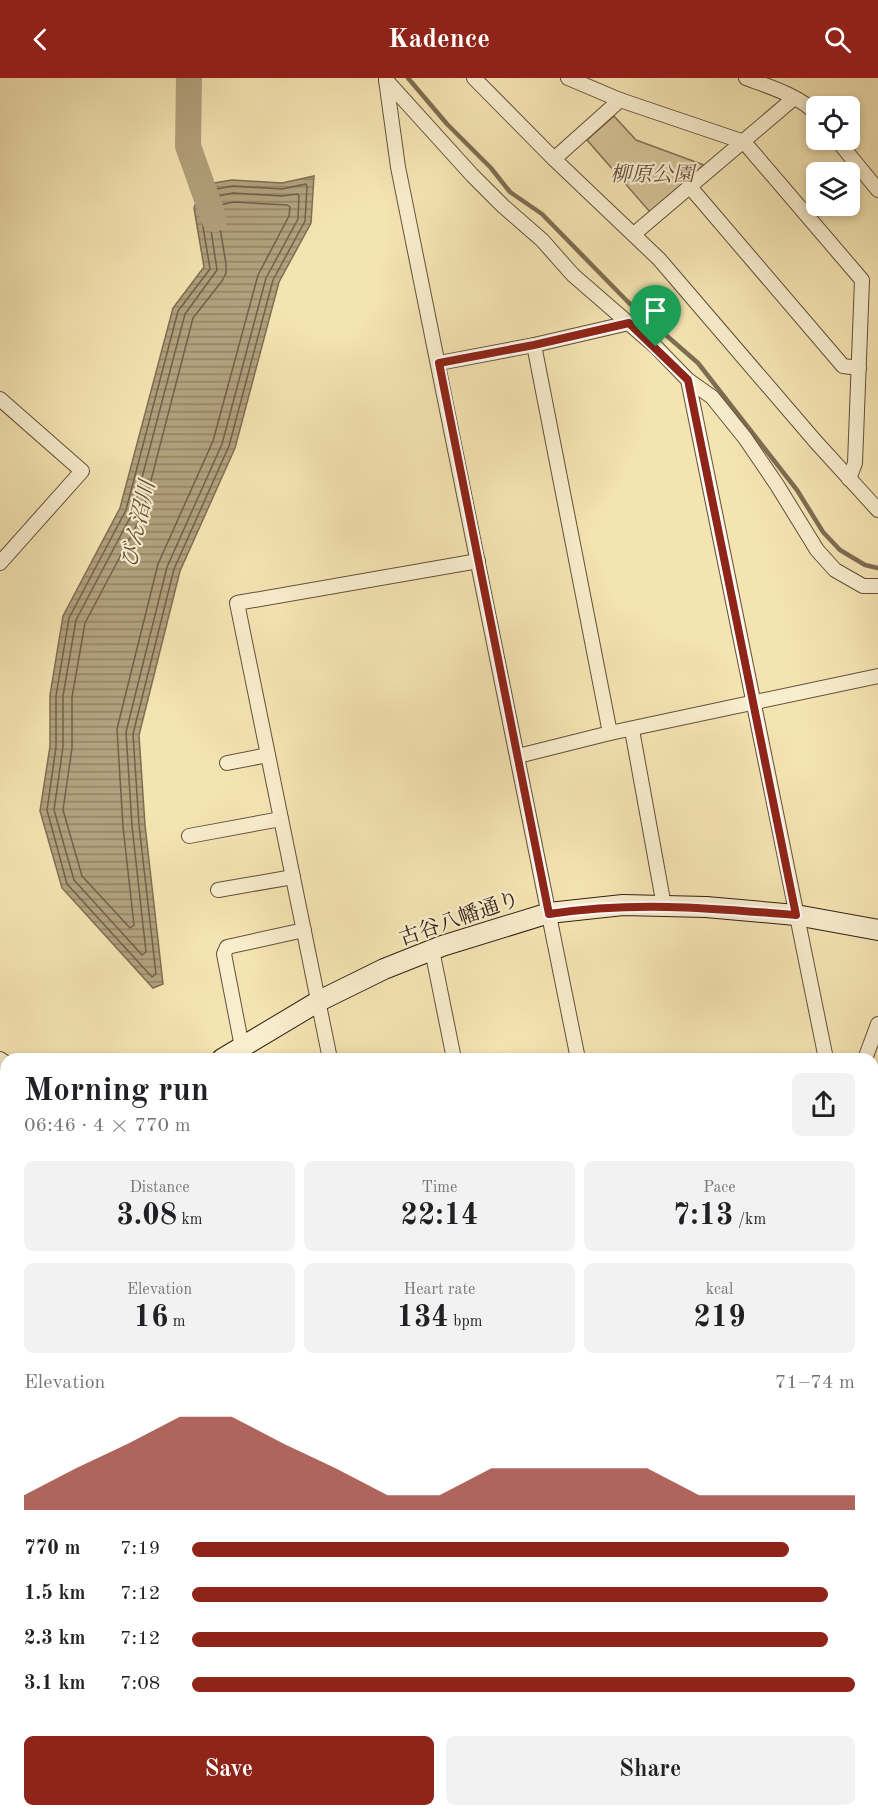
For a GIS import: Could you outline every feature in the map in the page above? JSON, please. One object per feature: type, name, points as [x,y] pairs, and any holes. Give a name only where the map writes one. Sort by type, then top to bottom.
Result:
[{"type":"street","points":[[474,78],[554,159],[659,259],[878,510]]},
{"type":"street","points":[[568,78],[620,100],[744,142],[862,280],[855,463],[849,479]]},
{"type":"street","points":[[746,78],[780,90],[806,106]]},
{"type":"street","points":[[577,1053],[398,167],[386,80],[495,199],[542,240],[573,275],[629,323],[688,380],[712,397],[745,438],[817,550],[835,570],[863,586],[878,586]]},
{"type":"street","points":[[634,234],[793,99]]},
{"type":"street","points":[[554,159],[620,100]]},
{"type":"street","points":[[845,150],[878,190]]},
{"type":"street","points":[[690,187],[843,366],[859,368]]},
{"type":"street","points":[[439,363],[534,345],[629,323]]},
{"type":"street","points":[[534,345],[610,733]]},
{"type":"street","points":[[688,380],[825,1053]]},
{"type":"street","points":[[0,399],[82,471],[0,563]]},
{"type":"street","points":[[329,1053],[237,603],[478,561]]},
{"type":"street","points":[[518,756],[610,733],[878,676]]},
{"type":"street","points":[[632,730],[664,906]]},
{"type":"street","points":[[227,763],[268,755]]},
{"type":"street","points":[[189,836],[281,819]]},
{"type":"street","points":[[218,890],[293,877]]},
{"type":"street","name":"古谷八幡通り","points":[[232,1053],[319,1001],[384,969],[432,950],[549,914],[614,906],[664,906],[796,915],[878,930]]},
{"type":"street","points":[[242,1047],[224,954],[227,946],[304,930]]},
{"type":"street","points":[[432,950],[453,1053]]},
{"type":"street","points":[[867,1053],[878,1024]]},
{"type":"green space","name":"柳原公園","points":[[614,116],[636,140],[704,165],[650,212],[587,140]]},
{"type":"water","points":[[314,176],[311,223],[279,282],[235,448],[180,571],[139,735],[145,825],[163,984],[153,988],[62,888],[40,811],[50,746],[50,695],[63,616],[120,508],[173,308],[204,267],[194,208],[202,185],[232,180],[282,183]]},
{"type":"waterway","name":"びん沼川","points":[[189,78],[188,146],[214,219]]},
{"type":"waterway","points":[[408,78],[447,124],[491,168],[510,192],[542,214],[628,302],[698,363],[797,490],[823,532],[840,550],[865,565],[878,568]]},
{"type":"route","points":[[629,323],[656,347],[688,380],[796,915],[706,907],[623,905],[549,914],[439,363],[534,345],[629,323]]}]
